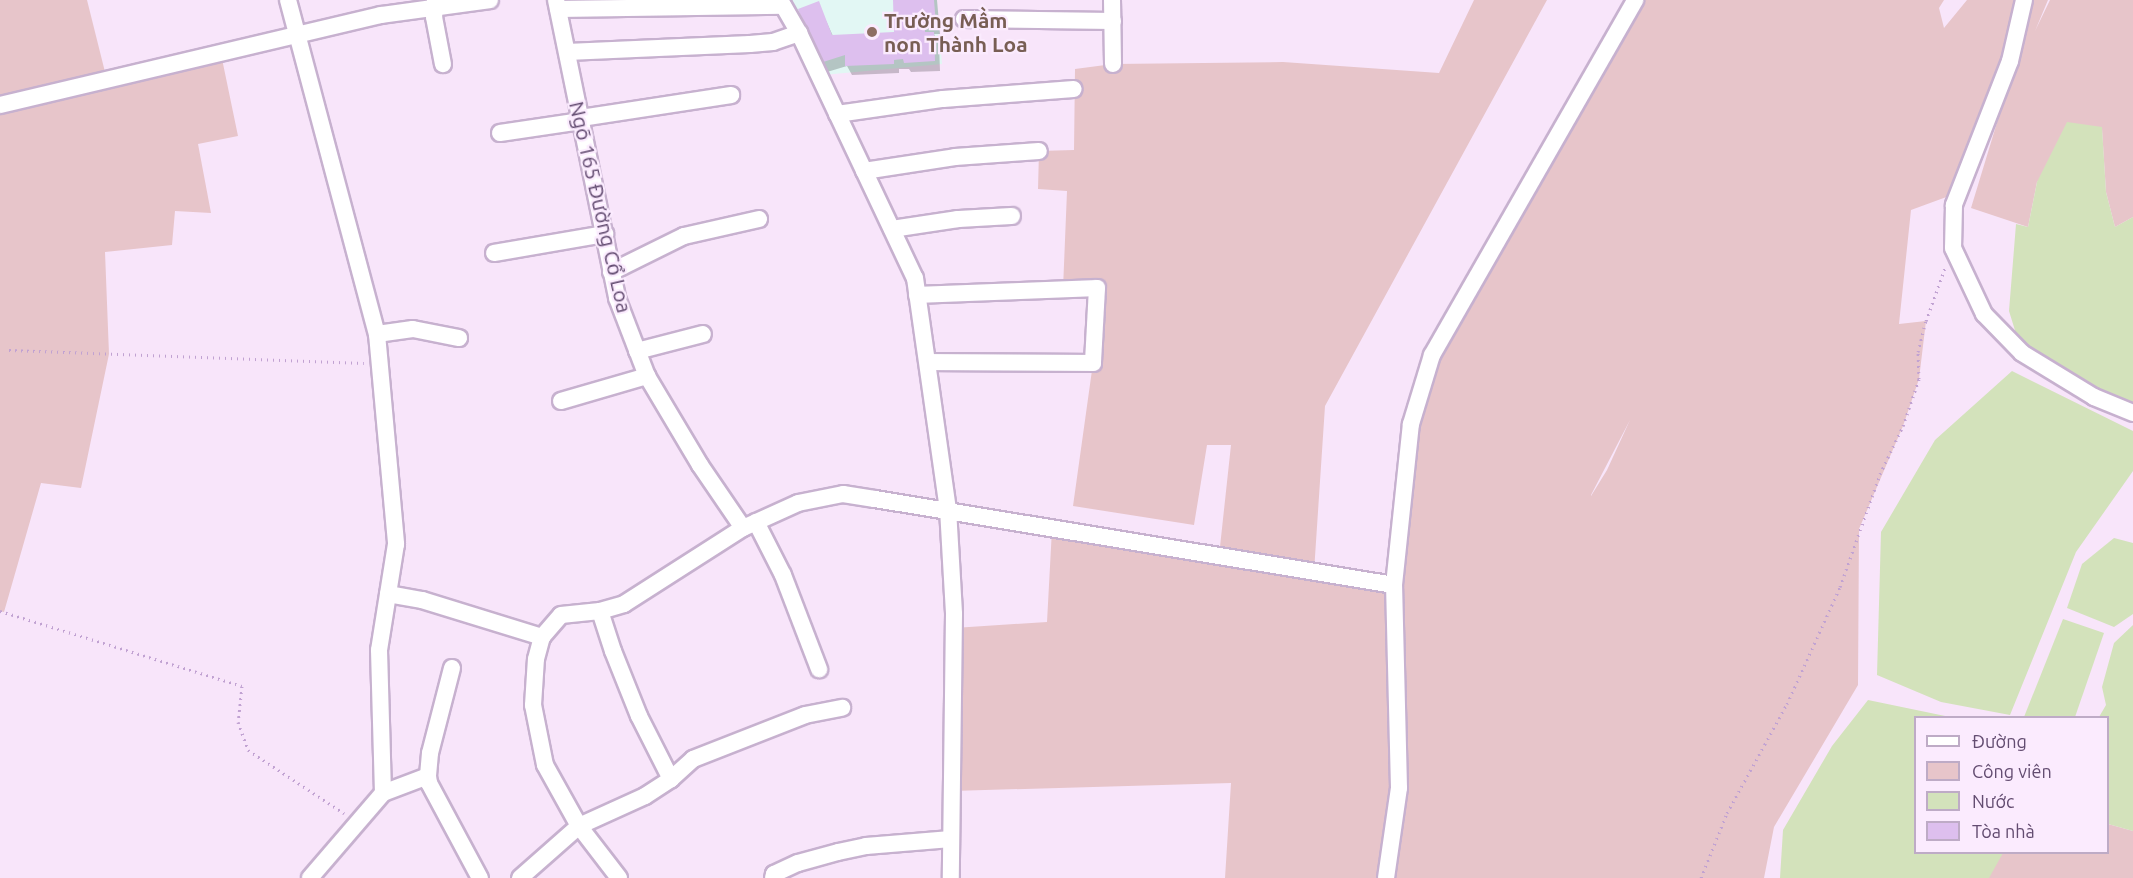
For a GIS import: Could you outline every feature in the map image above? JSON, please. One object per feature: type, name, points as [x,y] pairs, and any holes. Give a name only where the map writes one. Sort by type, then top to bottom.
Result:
[{"type":"street","points":[[288,0],[377,334],[396,544],[379,650],[383,793]]},
{"type":"street","points":[[0,105],[381,15],[435,4],[490,0]]},
{"type":"street","points":[[1112,0],[1113,64]]},
{"type":"street","points":[[1386,878],[1399,788],[1394,585],[1411,424],[1432,355],[1635,0]]},
{"type":"street","points":[[2025,0],[2010,62],[1954,205],[1953,248],[1984,314],[2022,353],[2094,397],[2133,413]]},
{"type":"street","points":[[557,5],[782,3],[799,33],[915,278],[948,509],[954,615],[951,878]]},
{"type":"street","points":[[435,4],[444,64]]},
{"type":"street","name":"Ngõ 165 Đường Cổ Loa","points":[[557,5],[611,272],[637,351],[647,376],[700,465],[750,525],[783,575],[819,669]]},
{"type":"street","points":[[964,19],[1113,21]]},
{"type":"street","points":[[567,52],[750,44],[773,42],[799,33]]},
{"type":"street","points":[[837,114],[943,99],[1074,89]]},
{"type":"street","points":[[500,133],[731,94]]},
{"type":"street","points":[[864,171],[955,157],[1039,151]]},
{"type":"street","points":[[892,229],[958,219],[1012,216]]},
{"type":"street","points":[[611,272],[684,236],[759,219]]},
{"type":"street","points":[[494,253],[605,234]]},
{"type":"street","points":[[918,295],[1097,288],[1093,363],[928,362]]},
{"type":"street","points":[[377,334],[413,329],[459,338]]},
{"type":"street","points":[[637,351],[703,334]]},
{"type":"street","points":[[561,401],[647,376]]},
{"type":"street","points":[[619,878],[579,826],[545,765],[533,705],[536,659],[542,637],[561,615],[600,611],[624,604],[750,525],[798,503],[843,494],[948,509],[1078,535],[1394,585]]},
{"type":"street","points":[[388,594],[422,600],[542,637]]},
{"type":"street","points":[[600,611],[639,716],[671,779]]},
{"type":"street","points":[[452,668],[430,753],[428,776],[429,783],[480,878]]},
{"type":"street","points":[[528,876],[579,826],[645,796],[671,779],[693,759],[805,715],[842,708]]},
{"type":"street","points":[[310,878],[383,793],[428,776]]},
{"type":"street","points":[[773,878],[774,874],[798,863],[838,852],[866,846],[951,839]]},
{"type":"path","points":[[1701,878],[1727,813],[1787,704],[1840,587],[1880,474],[1910,407],[1919,379],[1918,352],[1926,321],[1953,248]]},
{"type":"path","points":[[9,350],[380,364]]},
{"type":"path","points":[[0,611],[242,686],[238,722],[248,750],[358,822]]},
{"type":"shaded area","name":"Trường Mầm non Thành Loa","points":[[790,0],[937,0],[942,64],[823,75]]},
{"type":"green space","points":[[0,0],[87,0],[107,80],[221,54],[238,136],[198,144],[211,213],[175,211],[172,245],[105,252],[109,354],[81,488],[41,483],[4,612],[0,611]]},
{"type":"green space","points":[[1474,0],[1547,0],[1325,406],[1314,572],[1393,585],[1401,505],[1432,355],[1635,0],[1944,0],[1939,8],[1944,28],[1967,0],[2048,0],[2035,31],[2050,0],[2133,0],[2133,217],[2115,227],[2106,192],[2102,129],[2037,182],[2028,227],[1971,208],[2006,93],[1960,192],[1911,210],[1899,324],[1926,321],[1919,379],[1903,426],[1859,529],[1858,685],[1774,827],[1764,878],[1225,878],[1231,783],[952,791],[954,628],[1047,622],[1052,529],[1219,556],[1231,445],[1207,445],[1194,525],[1073,506],[1093,363],[1097,288],[1063,289],[1067,191],[1038,189],[1039,151],[1074,150],[1075,69],[1113,64],[1283,62],[1439,73]],"holes":[[[1630,420],[1607,470],[1591,496]]]},
{"type":"green space","points":[[2109,824],[2133,831],[2133,878],[1987,878],[2000,854],[2109,854]]},
{"type":"water","points":[[2067,122],[2102,127],[2106,192],[2115,227],[2133,217],[2133,413],[2022,353],[2009,311],[2016,224],[2028,227],[2037,182]]},
{"type":"water","points":[[2012,371],[2133,431],[2133,471],[2076,552],[2010,715],[1941,702],[1877,675],[1881,532],[1935,440]]},
{"type":"water","points":[[2114,538],[2133,543],[2133,614],[2114,627],[2067,608],[2082,564]]},
{"type":"water","points":[[2063,619],[2104,633],[2075,716],[2024,716]]},
{"type":"water","points":[[2133,625],[2133,831],[2109,824],[2109,716],[2100,716],[2106,705],[2102,687],[2114,643]]},
{"type":"water","points":[[1868,700],[1945,716],[1914,716],[1914,854],[2002,854],[1989,878],[1780,878],[1783,830],[1832,746]]},
{"type":"building","points":[[893,0],[934,0],[936,25],[925,25],[925,32],[934,32],[935,61],[904,63],[903,59],[894,60],[894,64],[845,66],[845,55],[820,63],[798,9],[819,1],[832,35],[894,32]]},
{"type":"place","name":"Trường Mầm non Thành Loa","points":[[872,32]]}]
